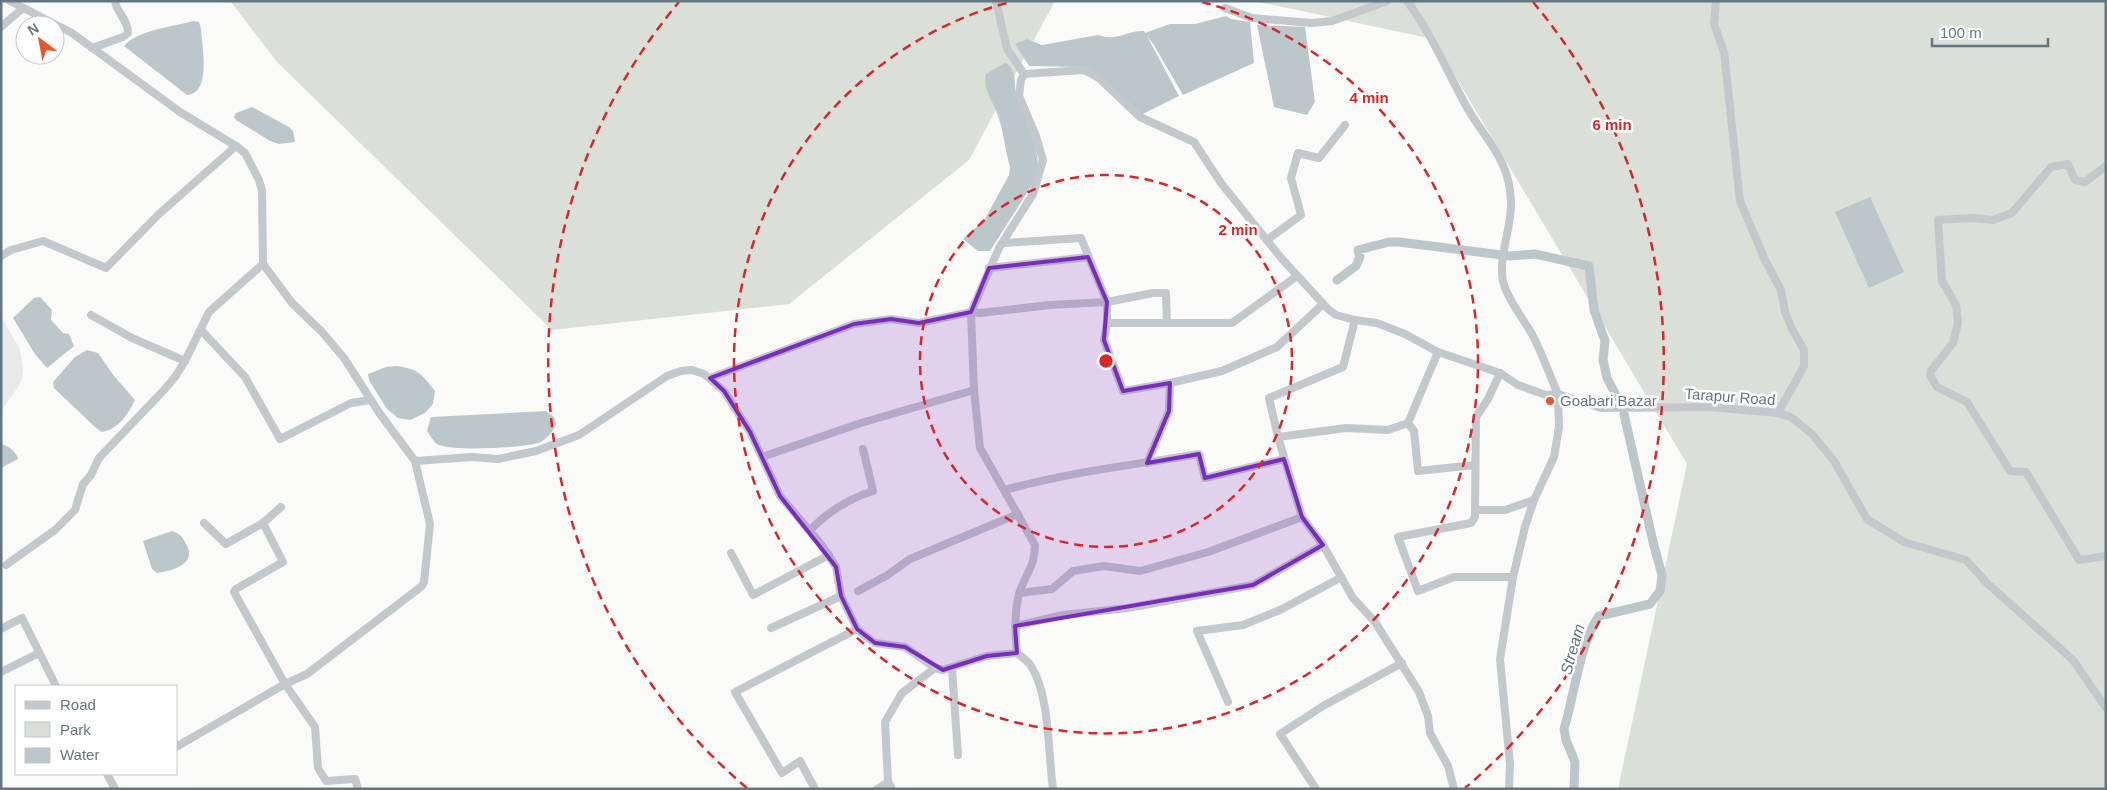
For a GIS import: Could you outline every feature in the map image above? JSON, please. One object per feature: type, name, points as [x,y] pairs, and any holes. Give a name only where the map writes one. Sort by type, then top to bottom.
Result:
[{"type":"street","points":[[10,1],[72,33],[180,112],[245,153],[259,180],[262,191],[263,264],[292,303],[334,345],[415,461],[430,524],[422,586],[308,674],[285,684],[178,746]]},
{"type":"street","points":[[92,48],[124,37],[128,33],[126,20],[116,6],[115,1]]},
{"type":"street","points":[[996,1],[1007,49],[1024,74],[1021,80],[1019,96],[1036,136],[1042,160],[1033,194],[989,268],[971,312],[974,390],[980,448],[1035,545],[1035,559],[1020,593],[1015,626],[1017,653],[1031,665],[1039,682],[1046,723],[1051,788]]},
{"type":"street","points":[[1225,8],[1252,18],[1312,23],[1332,21],[1387,1]]},
{"type":"street","points":[[1407,1],[1424,24],[1465,104],[1480,129],[1495,146],[1504,164],[1511,202],[1503,281],[1533,336],[1558,394],[1559,427],[1554,457],[1534,500],[1513,577],[1500,659],[1510,764],[1509,789]]},
{"type":"street","points":[[1716,1],[1714,24],[1724,52],[1740,201],[1765,260],[1781,290],[1792,329],[1804,350],[1804,366],[1778,413]]},
{"type":"street","points":[[1,27],[23,8]]},
{"type":"street","name":"Tarapur Road","points":[[1024,74],[1084,70],[1099,78],[1140,117],[1194,142],[1221,183],[1266,240],[1323,304],[1336,315],[1355,320],[1377,322],[1405,334],[1438,352],[1500,373],[1518,385],[1546,394],[1558,394],[1601,408],[1708,407],[1778,413],[1791,417],[1812,434],[1834,461],[1867,518],[1904,542],[1966,560],[1988,584],[2073,660],[2106,708]]},
{"type":"street","points":[[1266,240],[1301,215],[1291,178],[1298,153],[1319,158],[1345,125]]},
{"type":"street","points":[[1,256],[11,250],[43,241],[106,268],[159,214],[236,146]]},
{"type":"street","points":[[2106,166],[2085,182],[2075,180],[2068,164],[2051,167],[2012,213],[1993,220],[1973,218],[1938,220],[1942,281],[1956,305],[1958,323],[1953,343],[1931,371],[1930,375],[1937,387],[1967,402],[2010,471],[2026,472],[2079,560],[2106,556]]},
{"type":"street","points":[[1003,242],[1081,238],[1107,302],[1107,323],[1104,340],[1123,391],[1222,371],[1277,347],[1323,304]]},
{"type":"street","points":[[989,268],[1088,257]]},
{"type":"street","points":[[6,565],[55,530],[75,510],[82,484],[91,475],[99,458],[175,377],[209,312],[263,264]]},
{"type":"street","points":[[1107,323],[1232,323],[1297,276]]},
{"type":"street","points":[[710,378],[854,324],[891,319],[919,323],[971,312],[980,313],[1050,304],[1107,302],[1153,293],[1166,293],[1167,322]]},
{"type":"street","points":[[91,315],[132,338],[185,361]]},
{"type":"street","points":[[1355,320],[1343,367],[1269,398],[1284,459],[1302,517],[1323,545],[1353,598],[1375,622],[1419,692],[1428,716],[1430,733],[1448,766],[1454,789]]},
{"type":"street","points":[[201,330],[245,377],[280,439],[351,402],[371,400]]},
{"type":"street","points":[[1278,437],[1346,428],[1388,430],[1408,423],[1438,352]]},
{"type":"street","points":[[415,461],[472,456],[498,459],[536,452],[579,435],[667,376],[681,371],[692,370],[710,378],[724,392],[750,432],[780,496],[829,555],[836,566],[840,596],[857,629],[875,642],[906,647],[935,668],[943,670],[987,656],[1017,653]]},
{"type":"street","points":[[1500,373],[1488,399],[1476,417],[1475,517],[1471,523],[1398,536],[1418,591],[1454,578],[1513,577]]},
{"type":"street","points":[[1148,463],[1169,411],[1170,382]]},
{"type":"street","points":[[762,457],[861,423],[974,390]]},
{"type":"street","points":[[1408,423],[1414,431],[1418,471],[1475,465]]},
{"type":"street","points":[[810,530],[829,512],[860,495],[872,491],[863,449]]},
{"type":"street","points":[[1005,490],[1041,480],[1198,454],[1205,478],[1284,459]]},
{"type":"street","points":[[1475,510],[1505,510],[1534,500]]},
{"type":"street","points":[[204,523],[226,544],[263,523],[281,507]]},
{"type":"street","points":[[858,591],[886,576],[910,559],[1018,514]]},
{"type":"street","points":[[1020,593],[1052,589],[1073,571],[1104,566],[1140,571],[1208,552],[1302,517]]},
{"type":"street","points":[[263,523],[283,562],[236,589],[234,592],[285,684],[315,727],[318,768],[328,785],[355,779],[358,789]]},
{"type":"street","points":[[1015,626],[1062,615],[1128,608],[1253,585],[1323,545]]},
{"type":"street","points":[[731,553],[753,595],[829,555]]},
{"type":"street","points":[[1228,702],[1197,631],[1243,625],[1280,610],[1340,578]]},
{"type":"street","points":[[771,628],[840,596]]},
{"type":"street","points":[[1,629],[22,618],[55,685]]},
{"type":"street","points":[[815,789],[800,762],[782,773],[735,692],[857,629]]},
{"type":"street","points":[[1,672],[39,653]]},
{"type":"street","points":[[1316,789],[1280,734],[1323,706],[1402,663]]},
{"type":"street","points":[[877,789],[890,785],[884,730],[885,722],[902,693],[935,668]]},
{"type":"street","points":[[952,668],[958,755]]},
{"type":"street","points":[[108,775],[115,789]]},
{"type":"highlighted area","points":[[1088,257],[1107,302],[1104,340],[1123,391],[1170,383],[1169,411],[1147,463],[1199,454],[1205,478],[1284,459],[1302,517],[1323,545],[1253,585],[1015,626],[1017,653],[987,656],[943,670],[905,647],[875,643],[857,629],[841,596],[836,567],[780,496],[750,432],[724,391],[710,378],[854,324],[891,319],[919,323],[971,312],[989,268]]},
{"type":"shaded area","points":[[1,317],[20,349],[23,369],[22,379],[18,387],[1,411]]},
{"type":"green space","points":[[230,1],[1055,1],[969,160],[789,304],[552,330],[278,63]]},
{"type":"green space","points":[[1255,1],[2106,1],[2106,789],[1618,789],[1687,464],[1433,39]]},
{"type":"water","points":[[1226,16],[1231,19],[1250,22],[1254,63],[1183,95],[1147,36],[1179,96],[1139,116],[1082,67],[1029,66],[1015,44],[1027,39],[1042,45],[1098,35],[1117,37],[1138,31],[1144,31],[1145,33],[1170,24],[1195,24]]},
{"type":"water","points":[[194,21],[199,22],[201,29],[204,57],[203,78],[200,87],[195,93],[187,95],[124,46],[130,40],[147,32]]},
{"type":"water","points":[[1257,25],[1305,27],[1315,102],[1307,115],[1274,107]]},
{"type":"water","points":[[1005,63],[1008,64],[1013,73],[1017,97],[1035,146],[1038,166],[1037,177],[990,251],[978,251],[963,239],[985,219],[1009,175],[1010,167],[1002,128],[985,80],[986,74]]},
{"type":"water","points":[[252,107],[289,127],[293,131],[295,142],[279,144],[270,141],[236,120],[234,117],[236,113]]},
{"type":"water","points":[[1870,197],[1904,272],[1869,288],[1835,212]]},
{"type":"water","points":[[40,297],[52,310],[51,320],[63,333],[69,334],[74,346],[47,368],[35,354],[13,318],[34,298]]},
{"type":"water","points":[[87,350],[98,353],[114,376],[135,400],[118,424],[102,432],[54,388],[53,382],[75,357]]},
{"type":"water","points":[[396,366],[414,370],[435,391],[433,404],[425,413],[410,420],[398,418],[387,409],[369,380],[368,374],[386,367]]},
{"type":"water","points":[[546,411],[554,417],[555,427],[544,440],[530,445],[502,448],[456,448],[437,444],[427,431],[431,417]]},
{"type":"water","points":[[1,444],[12,450],[18,459],[1,468]]},
{"type":"water","points":[[172,531],[179,534],[183,539],[189,551],[189,557],[182,565],[176,568],[157,573],[152,569],[143,541]]},
{"type":"waterway","points":[[1337,280],[1356,266],[1360,257],[1358,250],[1389,242],[1510,256],[1535,254],[1589,266],[1594,310],[1605,341],[1603,360],[1607,378],[1617,397]]},
{"type":"waterway","name":"Stream","points":[[1574,789],[1575,762],[1566,740],[1564,729],[1582,655],[1592,627],[1599,616],[1650,604],[1660,591],[1662,575],[1624,414]]},
{"type":"place","name":"Goabari Bazar","points":[[1550,401]]}]
